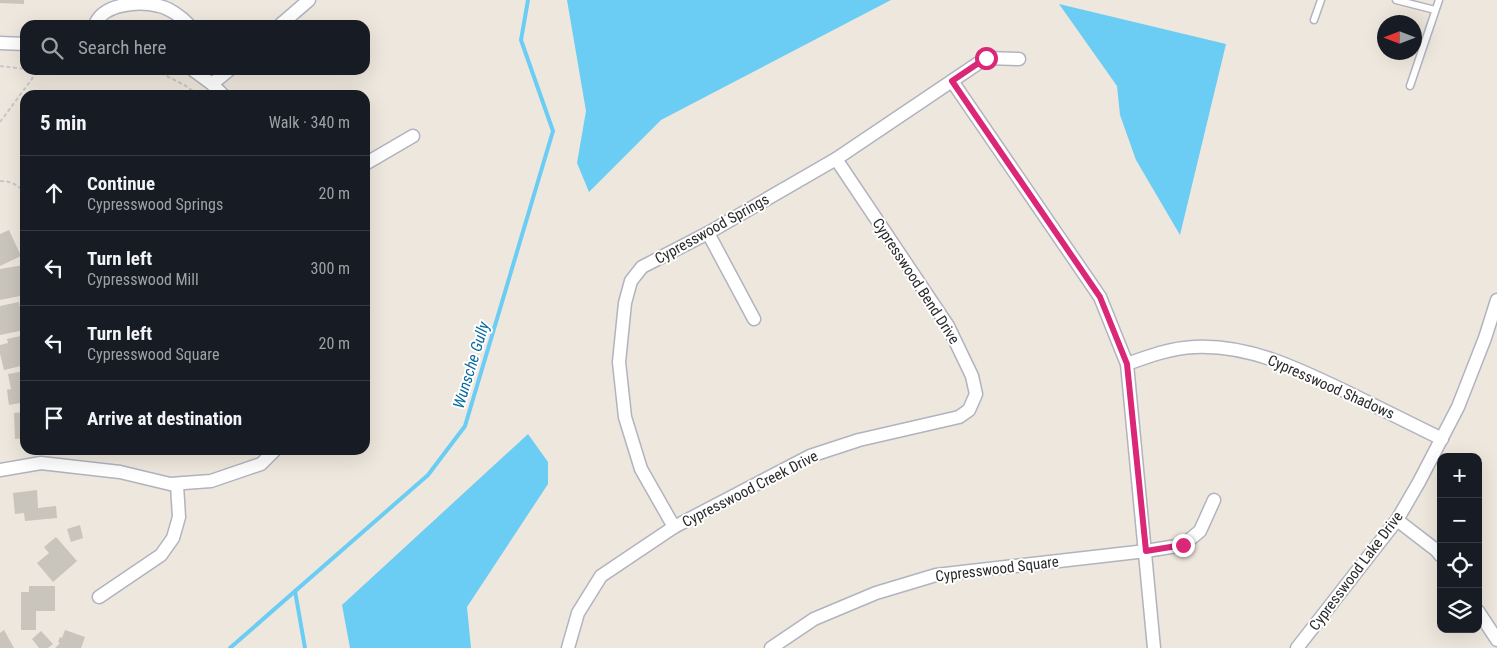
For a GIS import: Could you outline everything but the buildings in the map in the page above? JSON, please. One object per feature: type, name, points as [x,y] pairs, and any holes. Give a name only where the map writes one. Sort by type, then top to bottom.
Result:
[{"type":"street","points":[[286,20],[309,0]]},
{"type":"street","points":[[98,20],[106,11],[120,6],[147,4],[161,6],[182,20]]},
{"type":"street","points":[[0,43],[20,44]]},
{"type":"street","name":"Cypresswood Springs","points":[[674,527],[641,469],[625,417],[619,362],[625,303],[631,281],[642,267],[708,234],[836,158],[986,58],[1019,59]]},
{"type":"street","points":[[200,75],[217,90]]},
{"type":"street","points":[[212,84],[223,75]]},
{"type":"street","points":[[952,81],[1100,297],[1127,364],[1154,648]]},
{"type":"street","points":[[370,161],[413,136]]},
{"type":"street","name":"Cypresswood Bend Drive","points":[[836,158],[948,326],[972,376],[976,394],[969,410]]},
{"type":"street","points":[[708,234],[754,320]]},
{"type":"street","name":"Cypresswood Lake Drive","points":[[1297,648],[1397,520],[1458,407],[1485,338],[1497,300]]},
{"type":"street","name":"Cypresswood Shadows","points":[[1127,364],[1165,351],[1193,346],[1222,348],[1261,355],[1304,371],[1442,439]]},
{"type":"street","name":"Cypresswood Creek Drive","points":[[568,648],[578,613],[602,576],[674,527],[810,456],[859,440],[959,417],[969,410]]},
{"type":"street","points":[[0,470],[41,463],[120,472],[177,485],[211,482],[261,464],[270,455]]},
{"type":"street","points":[[99,597],[161,554],[173,538],[179,517],[177,485]]},
{"type":"street","name":"Cypresswood Square","points":[[771,648],[814,618],[876,593],[936,575],[1183,545],[1200,531],[1214,500]]},
{"type":"street","points":[[1397,520],[1437,551]]},
{"type":"street","points":[[1482,617],[1497,640]]},
{"type":"lane","points":[[1314,20],[1320,0]]},
{"type":"lane","points":[[1396,0],[1435,10]]},
{"type":"lane","points":[[1410,86],[1439,0]]},
{"type":"path","points":[[0,66],[20,68]]},
{"type":"path","points":[[24,90],[34,75]]},
{"type":"path","points":[[165,75],[191,90]]},
{"type":"path","points":[[0,122],[20,95]]},
{"type":"path","points":[[0,181],[11,182],[20,188]]},
{"type":"water","points":[[567,0],[891,0],[661,120],[589,192],[577,163],[586,111]]},
{"type":"water","points":[[1059,4],[1226,44],[1180,235],[1136,160],[1120,115],[1117,86]]},
{"type":"water","points":[[528,434],[548,462],[548,484],[467,607],[471,648],[350,648],[342,605]]},
{"type":"waterway","name":"Wunsche Gully","points":[[230,648],[428,475],[465,426],[553,131],[521,40],[528,0]]},
{"type":"waterway","points":[[295,591],[305,648]]},
{"type":"route","points":[[986,58],[952,81],[1100,297],[1127,364],[1146,551],[1183,545]]}]
